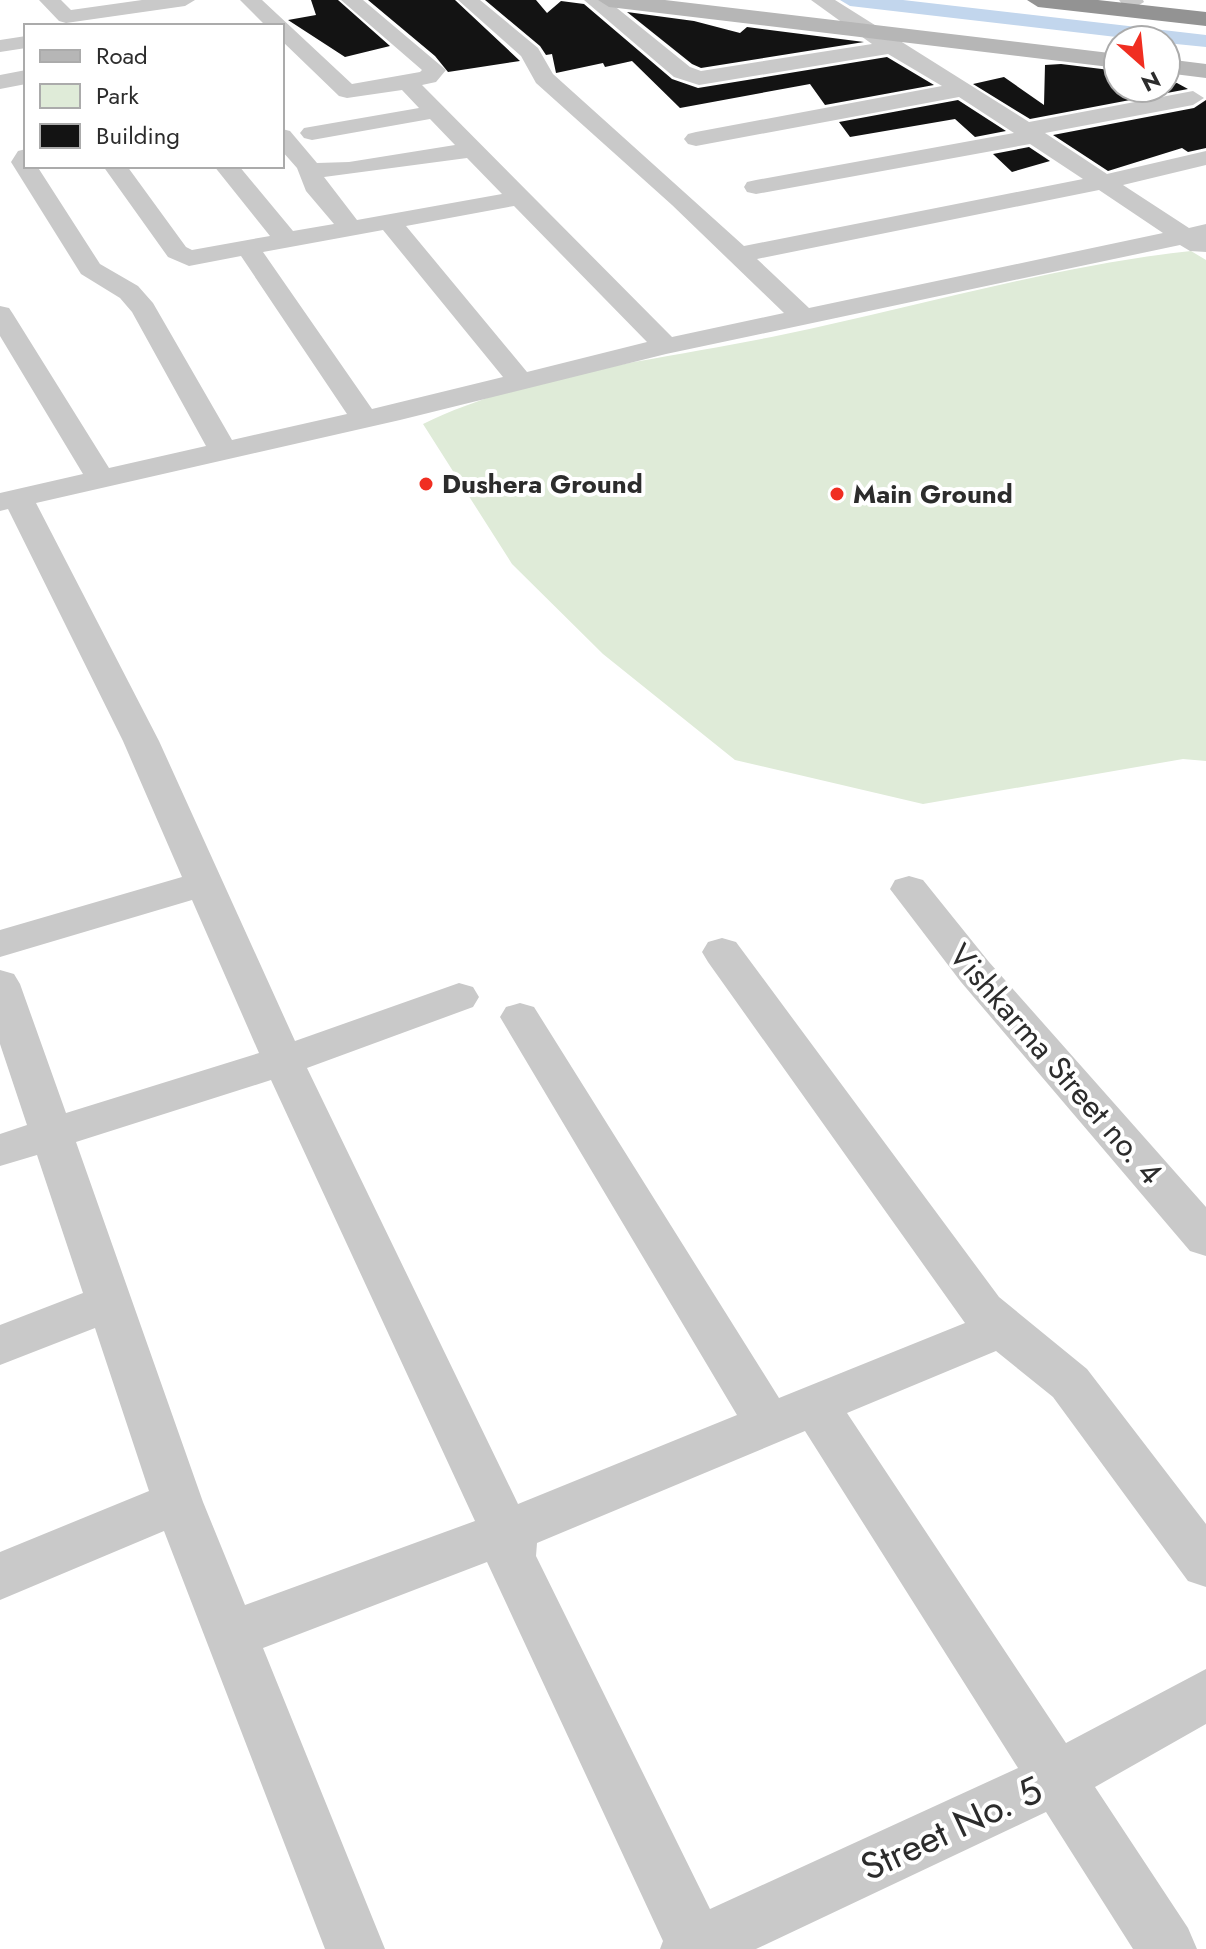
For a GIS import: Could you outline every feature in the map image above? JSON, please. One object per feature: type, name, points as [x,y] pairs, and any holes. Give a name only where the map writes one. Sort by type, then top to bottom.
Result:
[{"type":"highway","points":[[1038,0],[1206,19]]},
{"type":"highway","points":[[1125,1],[1206,11]]},
{"type":"street","points":[[49,0],[66,17],[158,13]]},
{"type":"street","points":[[135,24],[185,0]]},
{"type":"street","points":[[250,0],[276,24]]},
{"type":"street","points":[[347,91],[410,82],[436,72],[351,0]]},
{"type":"street","points":[[468,0],[530,53],[544,78],[804,318]]},
{"type":"street","points":[[594,0],[682,72],[699,78],[891,47]]},
{"type":"street","points":[[609,0],[1102,59]]},
{"type":"street","points":[[821,0],[891,47],[964,89],[1159,220],[1199,240]]},
{"type":"street","points":[[284,32],[347,91],[370,122]]},
{"type":"street","points":[[0,46],[24,42]]},
{"type":"street","points":[[0,82],[24,77]]},
{"type":"street","points":[[756,187],[1029,133],[1192,77]]},
{"type":"street","points":[[410,82],[410,86],[434,112],[666,346]]},
{"type":"street","points":[[696,139],[964,89]]},
{"type":"street","points":[[312,133],[434,112]]},
{"type":"street","points":[[284,139],[309,171],[315,186],[352,229]]},
{"type":"street","points":[[309,171],[349,169],[471,150]]},
{"type":"street","points":[[738,255],[1104,182],[1206,158]]},
{"type":"street","points":[[27,168],[90,269],[129,292],[144,309],[224,452]]},
{"type":"street","points":[[116,168],[183,258],[518,198]]},
{"type":"street","points":[[228,168],[288,241]]},
{"type":"street","points":[[390,222],[521,382]]},
{"type":"street","points":[[695,1948],[510,1557],[511,1543],[283,1061],[141,741],[9,500],[666,346],[1199,240]]},
{"type":"street","points":[[248,248],[365,419]]},
{"type":"street","points":[[0,314],[101,479]]},
{"type":"street","points":[[0,944],[203,884]]},
{"type":"street","name":"Vishkarma Street no. 4","points":[[909,889],[975,972],[1206,1238]]},
{"type":"street","points":[[722,952],[982,1310],[1000,1329],[1070,1383],[1206,1564]]},
{"type":"street","points":[[0,984],[178,1502],[355,1949]]},
{"type":"street","points":[[0,1150],[283,1061],[459,997]]},
{"type":"street","points":[[520,1017],[792,1414],[1057,1778],[1167,1949]]},
{"type":"street","points":[[0,1345],[111,1302]]},
{"type":"street","points":[[229,1636],[506,1532],[1000,1329]]},
{"type":"street","points":[[0,1576],[178,1502]]},
{"type":"street","name":"Street No. 5","points":[[695,1948],[1057,1778],[1206,1695]]},
{"type":"green space","name":"Main Ground","points":[[1191,251],[1206,260],[1206,761],[1183,759],[923,804],[735,760],[603,654],[512,564],[423,424],[465,406],[553,379],[781,335],[1036,277]]},
{"type":"building","points":[[311,0],[338,0],[390,46],[345,57],[288,20],[316,15]]},
{"type":"building","points":[[368,0],[455,0],[520,61],[448,72],[435,56]]},
{"type":"building","points":[[485,0],[536,0],[547,13],[561,1],[584,4],[672,79],[698,88],[887,57],[934,85],[825,105],[810,84],[680,108],[632,61],[605,67],[603,63],[556,73],[552,54],[546,55],[540,46]]},
{"type":"building","points":[[627,12],[694,21],[740,33],[747,27],[864,42],[701,68]]},
{"type":"building","points":[[1045,65],[1102,69],[1102,104],[1109,104],[1030,119],[973,84],[1004,77],[1044,105]]},
{"type":"building","points":[[958,100],[1006,131],[975,137],[955,119],[850,137],[839,122]]},
{"type":"building","points":[[1206,100],[1206,148],[1188,152],[1182,148],[1108,171],[1053,135],[1194,108]]},
{"type":"building","points":[[1029,147],[1050,161],[1012,172],[993,154]]},
{"type":"waterway","points":[[850,0],[1206,41]]},
{"type":"place","name":"Dushera Ground","points":[[426,484]]},
{"type":"place","name":"Main Ground","points":[[837,494]]}]
